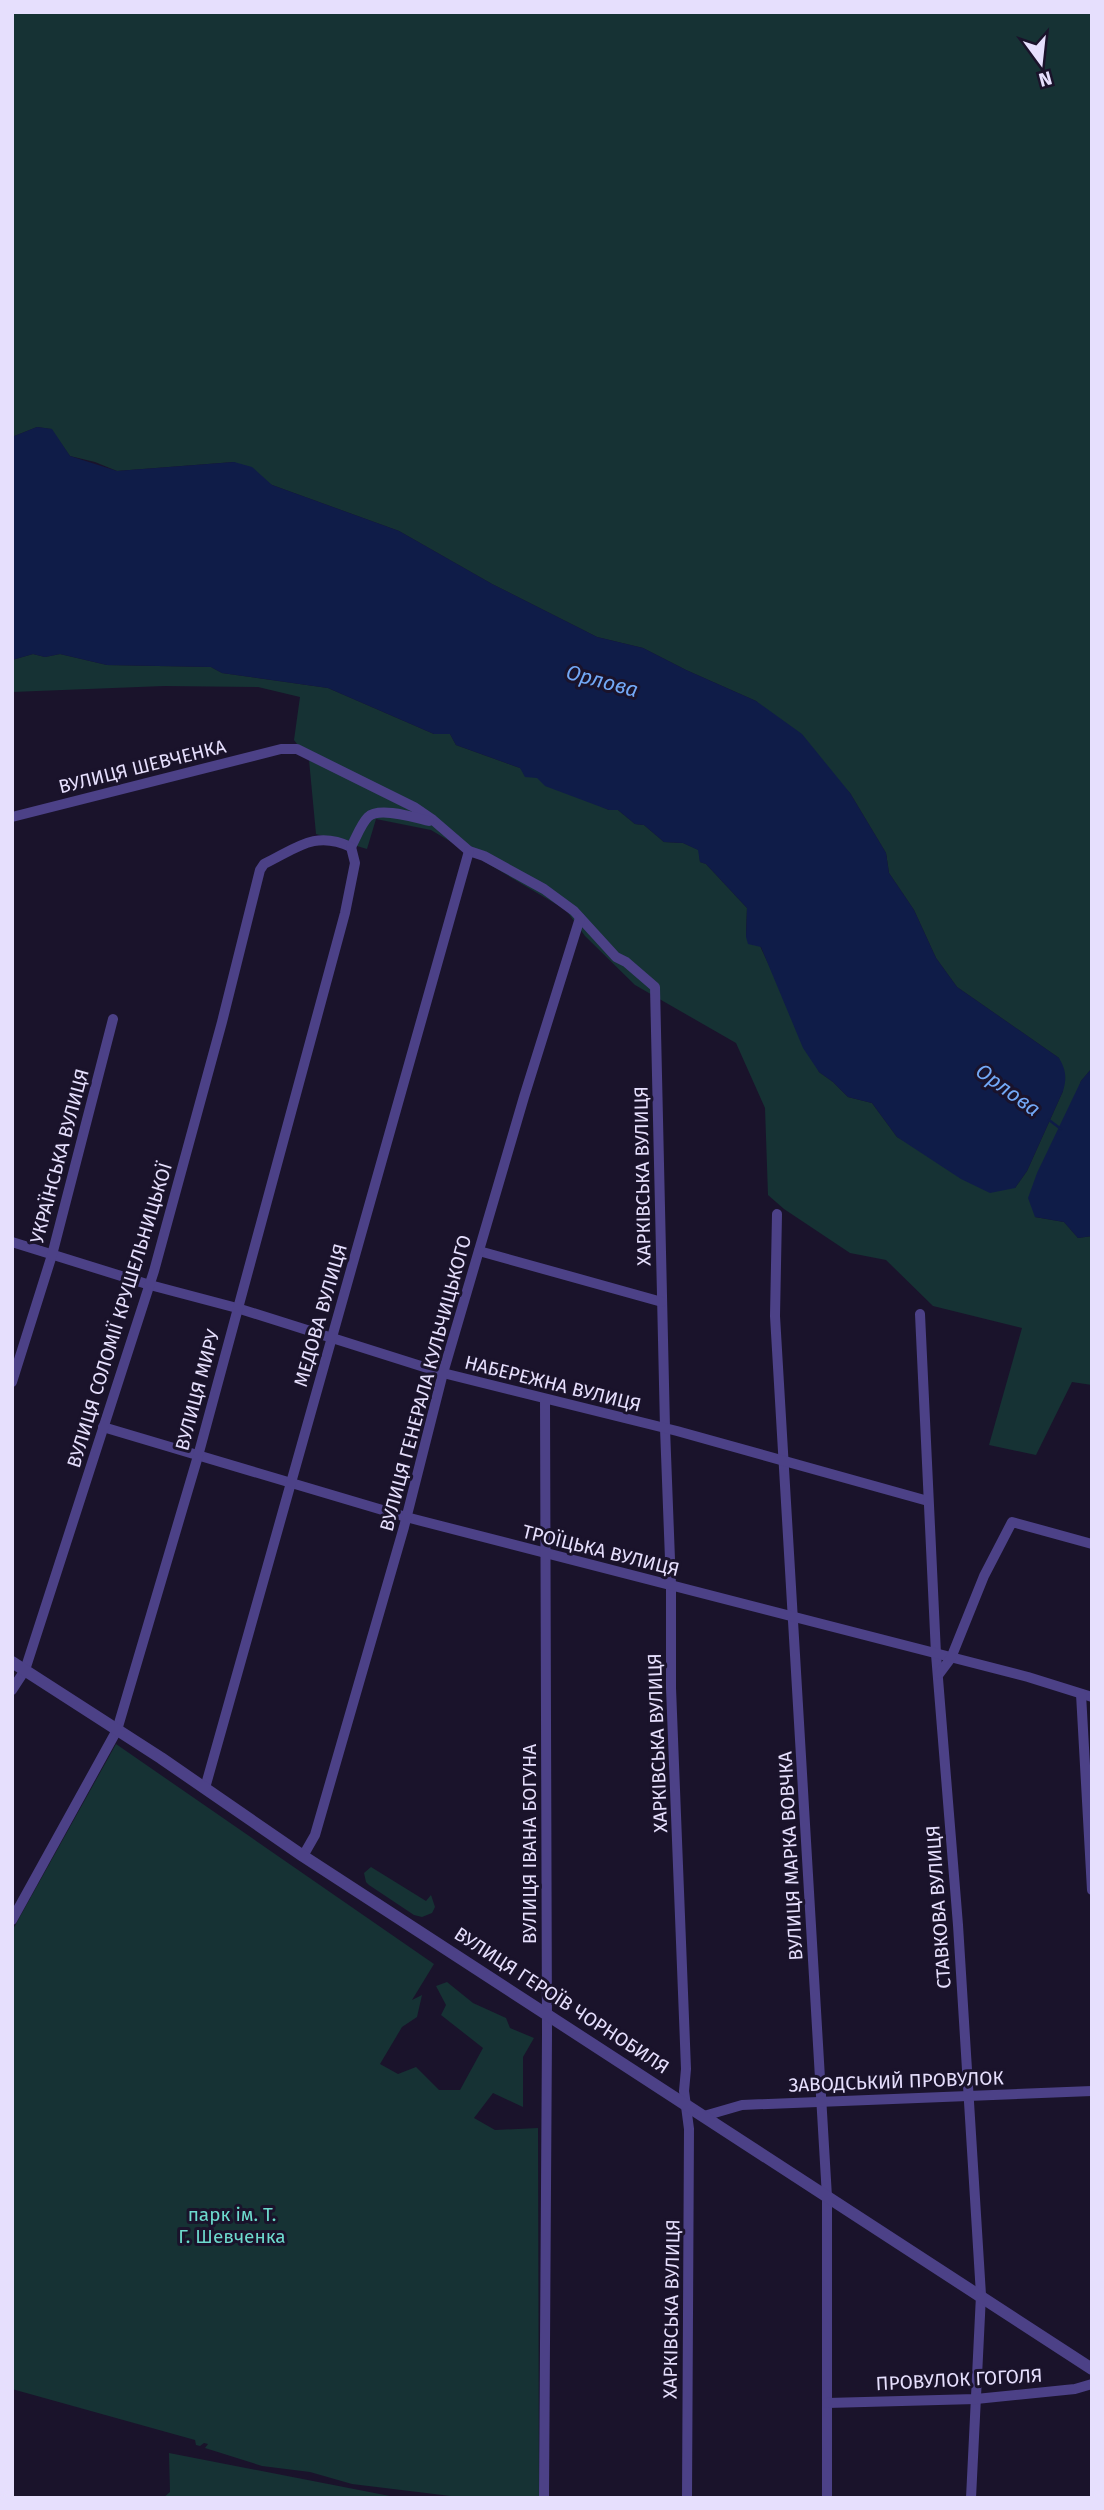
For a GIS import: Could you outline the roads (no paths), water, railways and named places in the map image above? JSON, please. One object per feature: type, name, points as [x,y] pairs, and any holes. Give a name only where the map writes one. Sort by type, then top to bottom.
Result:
[{"type":"street","name":"ВУЛИЦЯ ШЕВЧЕНКА","points":[[12,817],[281,749],[297,749],[414,807],[437,823]]},
{"type":"street","points":[[351,847],[368,817],[375,813],[398,814],[437,823],[469,851],[484,856],[544,889],[580,918]]},
{"type":"street","name":"ВУЛИЦЯ СОЛОМІЇ КРУШЕЛЬНИЦЬКОЇ","points":[[12,1690],[25,1670],[150,1285],[222,1022],[256,881],[264,864],[323,838],[337,840],[351,847]]},
{"type":"street","name":"ВУЛИЦЯ МИРУ","points":[[12,1920],[117,1730],[198,1456],[345,913],[355,863],[351,847]]},
{"type":"street","name":"МЕДОВА ВУЛИЦЯ","points":[[205,1788],[469,851]]},
{"type":"street","name":"ХАРКІВСЬКА ВУЛИЦЯ","points":[[580,918],[617,957],[655,987],[671,1586],[671,1688],[687,2069],[684,2091],[690,2129],[687,2498]]},
{"type":"street","name":"ВУЛИЦЯ ГЕНЕРАЛА КУЛЬЧИЦЬКОГО","points":[[303,1856],[315,1835],[406,1517],[443,1373],[523,1097],[580,918]]},
{"type":"street","name":"УКРАЇНСЬКА ВУЛИЦЯ","points":[[12,1382],[52,1255],[113,1019]]},
{"type":"street","name":"ВУЛИЦЯ МАРКА ВОВЧКА","points":[[777,1214],[775,1317],[827,2196],[827,2498]]},
{"type":"street","name":"НАБЕРЕЖНА ВУЛИЦЯ","points":[[12,1242],[150,1285],[237,1308],[443,1373],[665,1428],[928,1501]]},
{"type":"street","points":[[479,1251],[662,1302]]},
{"type":"street","name":"СТАВКОВА ВУЛИЦЯ","points":[[920,1314],[936,1654],[958,1925],[981,2295],[971,2498]]},
{"type":"street","name":"ВУЛИЦЯ ІВАНА БОГУНА","points":[[544,2498],[547,2014],[545,1399]]},
{"type":"street","name":"ТРОЇЦЬКА ВУЛИЦЯ","points":[[103,1427],[406,1517],[1028,1677],[1086,1696]]},
{"type":"street","points":[[939,1674],[951,1658],[984,1576],[1012,1522],[1092,1544]]},
{"type":"street","name":"ВУЛИЦЯ ГЕРОЇВ ЧОРНОБИЛЯ","points":[[12,1661],[303,1856],[1092,2369]]},
{"type":"street","points":[[1086,1696],[1092,1890]]},
{"type":"street","name":"ЗАВОДСЬКИЙ ПРОВУЛОК","points":[[704,2116],[742,2105],[1092,2091]]},
{"type":"street","name":"ПРОВУЛОК ГОГОЛЯ","points":[[827,2403],[976,2399],[1075,2389],[1092,2384]]},
{"type":"water","points":[[37,427],[52,429],[70,456],[117,471],[234,462],[252,467],[272,485],[399,531],[492,584],[597,637],[643,648],[756,701],[802,734],[850,793],[886,853],[889,873],[914,910],[936,958],[957,987],[1061,1062],[1065,1074],[1063,1091],[1027,1171],[1015,1188],[990,1193],[961,1179],[897,1137],[872,1103],[848,1097],[819,1072],[803,1048],[761,947],[748,944],[747,908],[706,864],[700,862],[698,850],[683,843],[664,842],[644,825],[635,824],[618,810],[609,810],[545,786],[537,778],[525,777],[520,768],[456,745],[450,734],[434,734],[328,688],[222,673],[211,667],[107,665],[60,654],[45,657],[33,654],[12,660],[12,437]]},
{"type":"water","points":[[1092,1068],[1092,1236],[1078,1238],[1064,1222],[1035,1217],[1028,1198],[1037,1173],[1081,1081]]},
{"type":"waterway","name":"Орлова","points":[[1049,1120],[1061,1129]]},
{"type":"park label","name":"парк ім. Т. Г. Шевченка","points":[[232,2225]]}]
